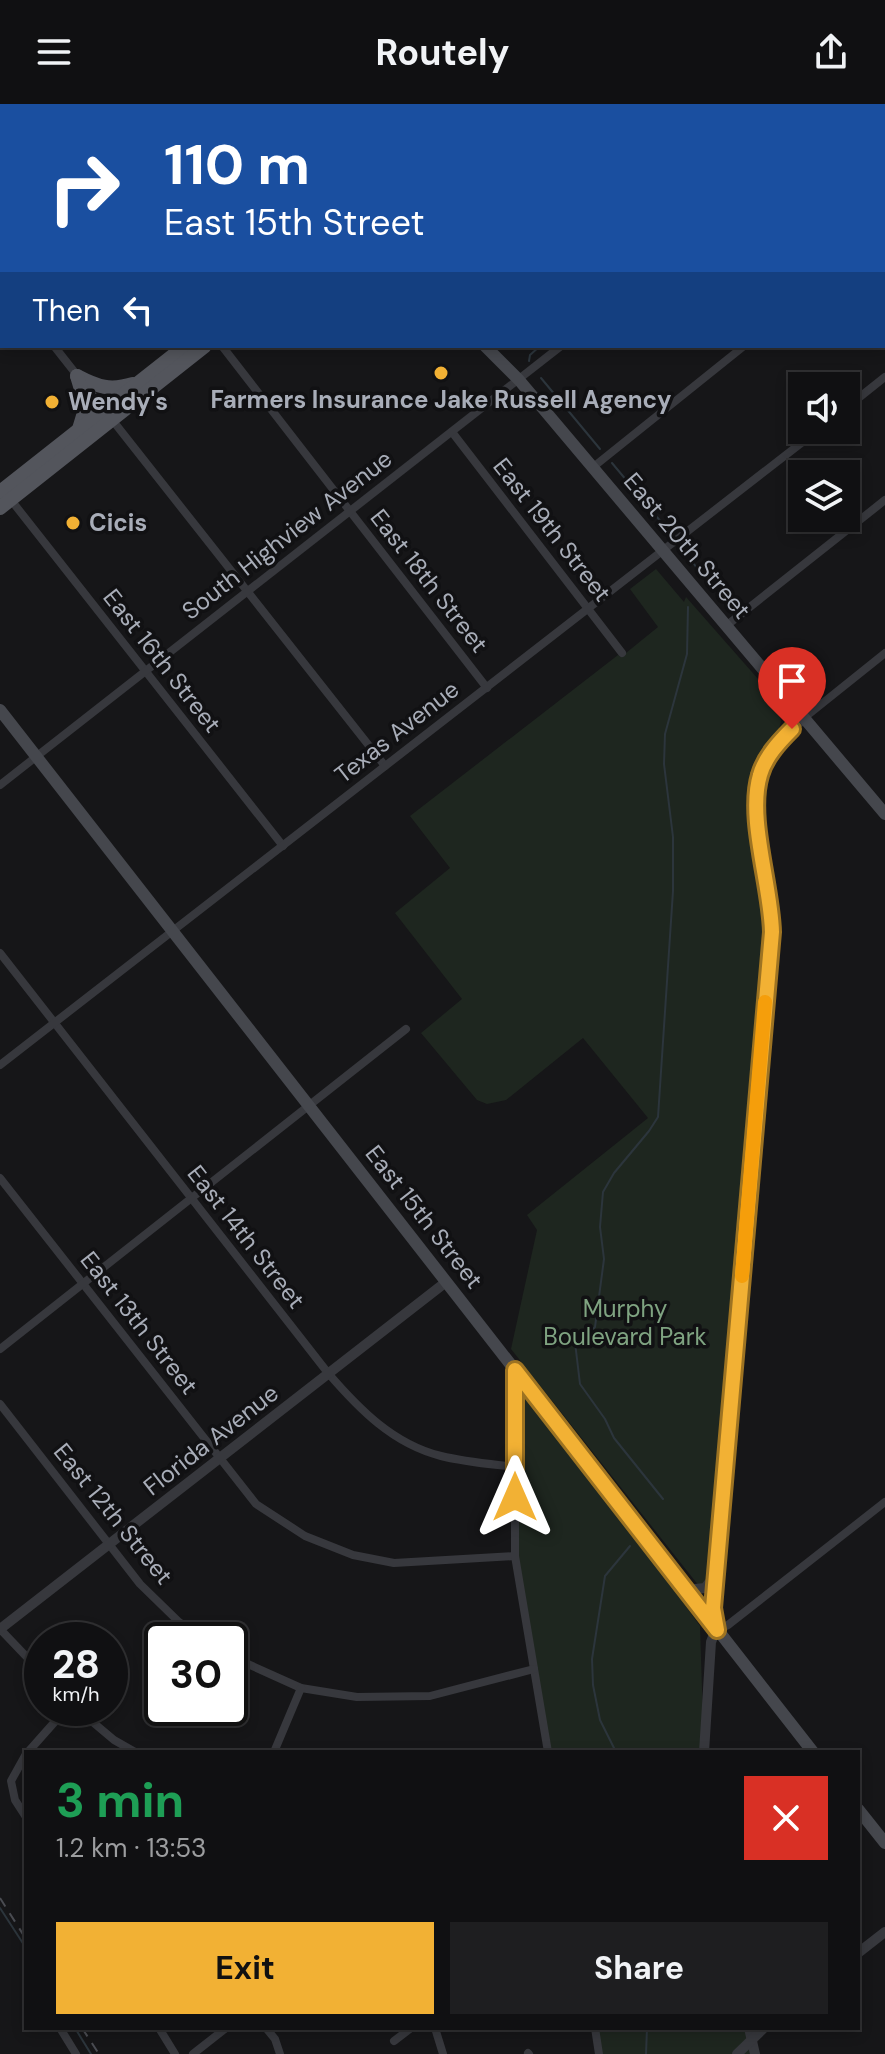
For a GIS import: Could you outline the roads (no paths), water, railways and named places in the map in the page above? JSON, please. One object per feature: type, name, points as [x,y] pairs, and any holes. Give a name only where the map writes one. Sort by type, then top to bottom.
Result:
[{"type":"main road","points":[[4,500],[79,429],[108,415],[139,382],[182,348]]},
{"type":"main road","points":[[4,500],[108,415],[202,348]]},
{"type":"main road","name":"East 20th Street","points":[[487,348],[519,380],[885,814]]},
{"type":"main road","name":"East 20th Street","points":[[498,348],[519,380]]},
{"type":"main road","points":[[77,376],[108,389],[139,382]]},
{"type":"main road","points":[[77,376],[86,406],[79,429]]},
{"type":"main road","name":"East 15th Street","points":[[0,710],[811,1750]]},
{"type":"main road","points":[[860,1812],[885,1843]]},
{"type":"street","points":[[56,348],[385,766]]},
{"type":"street","name":"East 18th Street","points":[[224,348],[487,688]]},
{"type":"street","name":"South Highview Avenue","points":[[0,785],[559,348]]},
{"type":"street","points":[[592,468],[742,348]]},
{"type":"street","points":[[860,397],[885,377]]},
{"type":"street","name":"East 19th Street","points":[[452,432],[622,653]]},
{"type":"street","name":"Texas Avenue","points":[[0,1065],[800,444]]},
{"type":"street","name":"East 16th Street","points":[[4,500],[145,671],[283,846]]},
{"type":"street","points":[[726,626],[885,500]]},
{"type":"street","points":[[704,1750],[711,1642],[717,1630],[713,1608],[772,932],[756,806],[757,787],[770,754],[804,718],[885,653]]},
{"type":"street","name":"East 14th Street","points":[[0,953],[328,1373],[362,1412],[399,1439],[439,1456],[515,1467]]},
{"type":"street","points":[[0,1349],[406,1029]]},
{"type":"street","name":"East 13th Street","points":[[0,1178],[256,1504],[305,1536],[353,1555],[394,1563],[515,1556]]},
{"type":"street","name":"Florida Avenue","points":[[0,1629],[446,1282]]},
{"type":"street","points":[[515,1370],[515,1556],[548,1750]]},
{"type":"street","name":"East 12th Street","points":[[0,1404],[110,1544],[179,1622]]},
{"type":"street","points":[[717,1630],[728,1625],[885,1502]]},
{"type":"street","points":[[685,1590],[705,1588],[713,1581],[716,1572]]},
{"type":"street","points":[[0,1629],[24,1654]]},
{"type":"street","points":[[248,1664],[301,1688],[357,1697],[430,1696],[534,1669]]},
{"type":"street","points":[[275,1750],[301,1688]]},
{"type":"street","points":[[30,1750],[51,1726]]},
{"type":"street","points":[[97,1726],[132,1750]]},
{"type":"street","points":[[24,1758],[11,1781],[15,1800],[24,1814]]},
{"type":"street","points":[[860,1951],[885,1932]]},
{"type":"street","points":[[61,2030],[76,2054]]},
{"type":"street","points":[[160,2030],[175,2054]]},
{"type":"street","points":[[193,2054],[223,2030]]},
{"type":"street","points":[[268,2030],[275,2039],[280,2054]]},
{"type":"street","points":[[394,2041],[408,2030]]},
{"type":"street","points":[[436,2030],[443,2054]]},
{"type":"street","points":[[595,2030],[599,2054]]},
{"type":"street","points":[[737,2054],[750,2034]]},
{"type":"street","points":[[750,2034],[755,2054]]},
{"type":"waterway","points":[[529,361],[530,355],[538,348]]},
{"type":"waterway","points":[[541,378],[600,449]]},
{"type":"waterway","points":[[612,463],[672,535]]},
{"type":"waterway","points":[[684,550],[699,571]]},
{"type":"waterway","points":[[663,1499],[614,1438],[605,1419],[580,1384],[574,1334],[579,1331],[583,1336],[587,1335],[595,1327],[604,1259],[600,1227],[603,1192],[658,1117],[673,891],[673,837],[664,764],[665,734],[687,654],[688,607]]},
{"type":"waterway","points":[[615,1750],[600,1720],[592,1659],[605,1576],[630,1546]]},
{"type":"waterway","points":[[0,1908],[24,1945]]},
{"type":"waterway","points":[[76,2030],[91,2054]]},
{"type":"waterway","points":[[646,2054],[647,2030]]},
{"type":"railway","points":[[0,1898],[24,1936]]},
{"type":"railway","points":[[83,2030],[99,2054]]},
{"type":"place","name":"Farmers Insurance Jake Russell Agency","points":[[441,373]]},
{"type":"place","name":"Wendy's","points":[[52,402]]},
{"type":"place","name":"Cicis","points":[[73,523]]},
{"type":"park label","name":"Murphy Boulevard Park","points":[[625,1323]]}]
